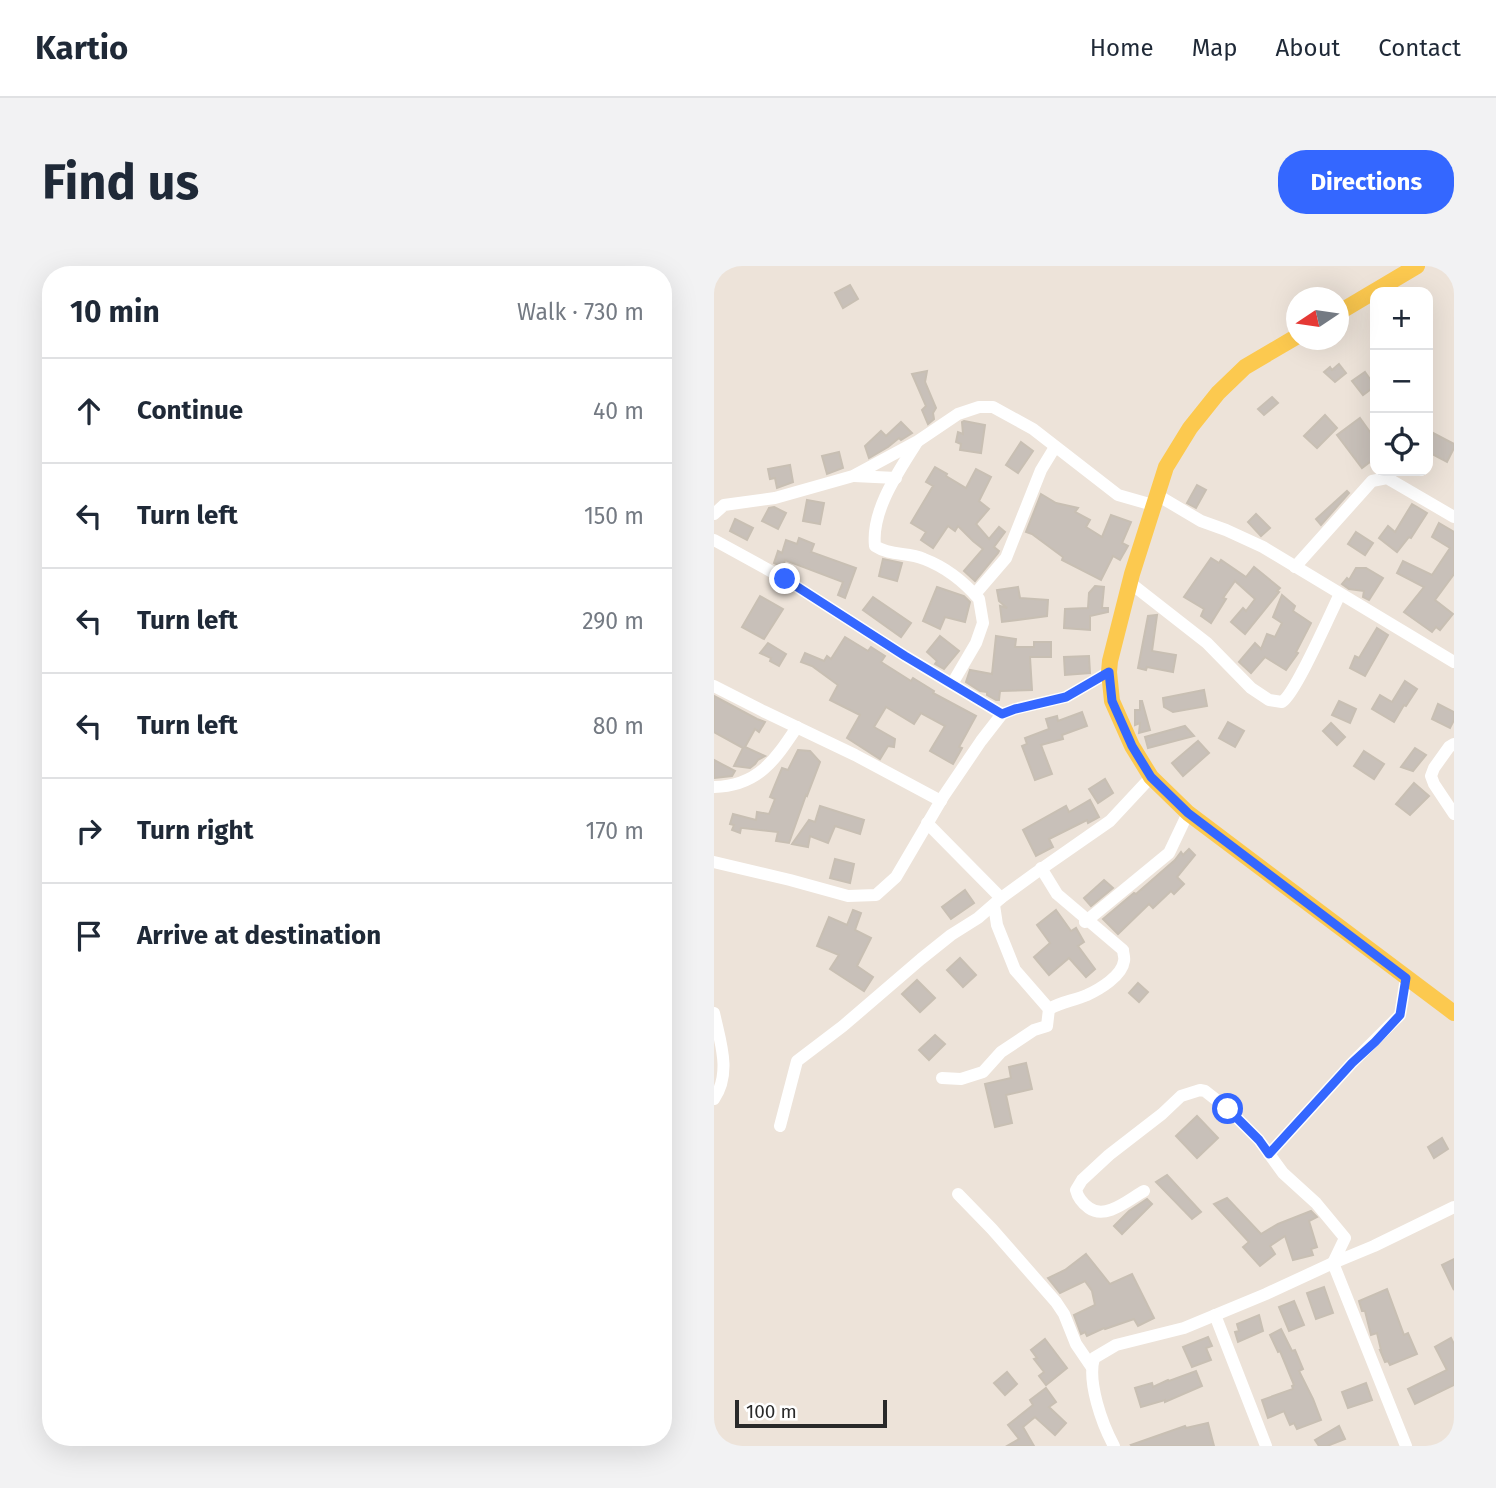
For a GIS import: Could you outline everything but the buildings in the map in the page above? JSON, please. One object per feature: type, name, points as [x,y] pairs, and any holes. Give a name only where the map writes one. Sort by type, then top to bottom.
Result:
[{"type":"main road","points":[[1349,307],[1417,266]]},
{"type":"main road","points":[[1286,343],[1245,367],[1218,393],[1190,428],[1166,467],[1129,582],[1113,649],[1109,672],[1112,701],[1132,746],[1151,777],[1188,813],[1454,1013]]},
{"type":"street","points":[[714,514],[724,505],[775,498],[853,476],[918,441],[958,414],[979,407],[993,407],[1033,429],[1118,495],[1155,500],[1263,547],[1454,662]]},
{"type":"street","points":[[918,441],[880,507],[875,545],[883,551],[923,558],[947,571],[979,599],[983,623],[976,643],[952,684]]},
{"type":"street","points":[[975,594],[1006,558],[1041,470],[1055,447]]},
{"type":"street","points":[[853,476],[896,478]]},
{"type":"street","points":[[1295,567],[1372,481],[1378,479],[1387,478],[1454,517]]},
{"type":"street","points":[[714,540],[785,579],[1002,714]]},
{"type":"street","points":[[1129,582],[1207,643],[1251,688],[1269,699],[1282,702],[1288,697],[1301,673],[1340,594]]},
{"type":"street","points":[[714,862],[848,896],[876,895],[896,877],[941,801],[1002,714],[1066,697],[1109,672]]},
{"type":"street","points":[[714,686],[855,755],[941,801]]},
{"type":"street","points":[[714,787],[740,784],[766,769],[777,758],[797,727]]},
{"type":"street","points":[[1454,744],[1449,747],[1431,776],[1454,814]]},
{"type":"street","points":[[780,1126],[797,1061],[843,1026],[920,959],[1110,821],[1151,777]]},
{"type":"street","points":[[1086,921],[1169,853],[1188,813]]},
{"type":"street","points":[[927,823],[997,901],[997,925],[1015,970],[1049,1010],[1047,1026],[1034,1030],[1001,1052],[983,1072],[961,1079],[942,1078]]},
{"type":"street","points":[[1041,869],[1057,894],[1123,950],[1125,960],[1120,972],[1087,995],[1061,1002],[1049,1010]]},
{"type":"street","points":[[1269,1154],[1400,1015],[1406,978]]},
{"type":"street","points":[[714,1013],[723,1056],[719,1069],[722,1081],[714,1098]]},
{"type":"street","points":[[1144,1191],[1108,1212],[1100,1212],[1086,1206],[1079,1199],[1076,1190],[1082,1180],[1109,1155],[1181,1096],[1205,1091],[1228,1109],[1259,1140],[1283,1173],[1316,1203],[1345,1238],[1333,1263],[1406,1446]]},
{"type":"street","points":[[958,1194],[992,1229],[1064,1314],[1076,1344],[1091,1366],[1098,1410],[1114,1446]]},
{"type":"street","points":[[1091,1366],[1094,1358],[1116,1345],[1184,1328],[1294,1282],[1454,1207]]},
{"type":"street","points":[[1215,1315],[1266,1446]]},
{"type":"route","points":[[785,579],[1002,714],[1066,697],[1109,672],[1112,701],[1132,746],[1151,777],[1188,813],[1406,978],[1400,1015],[1269,1154],[1228,1109]]}]
